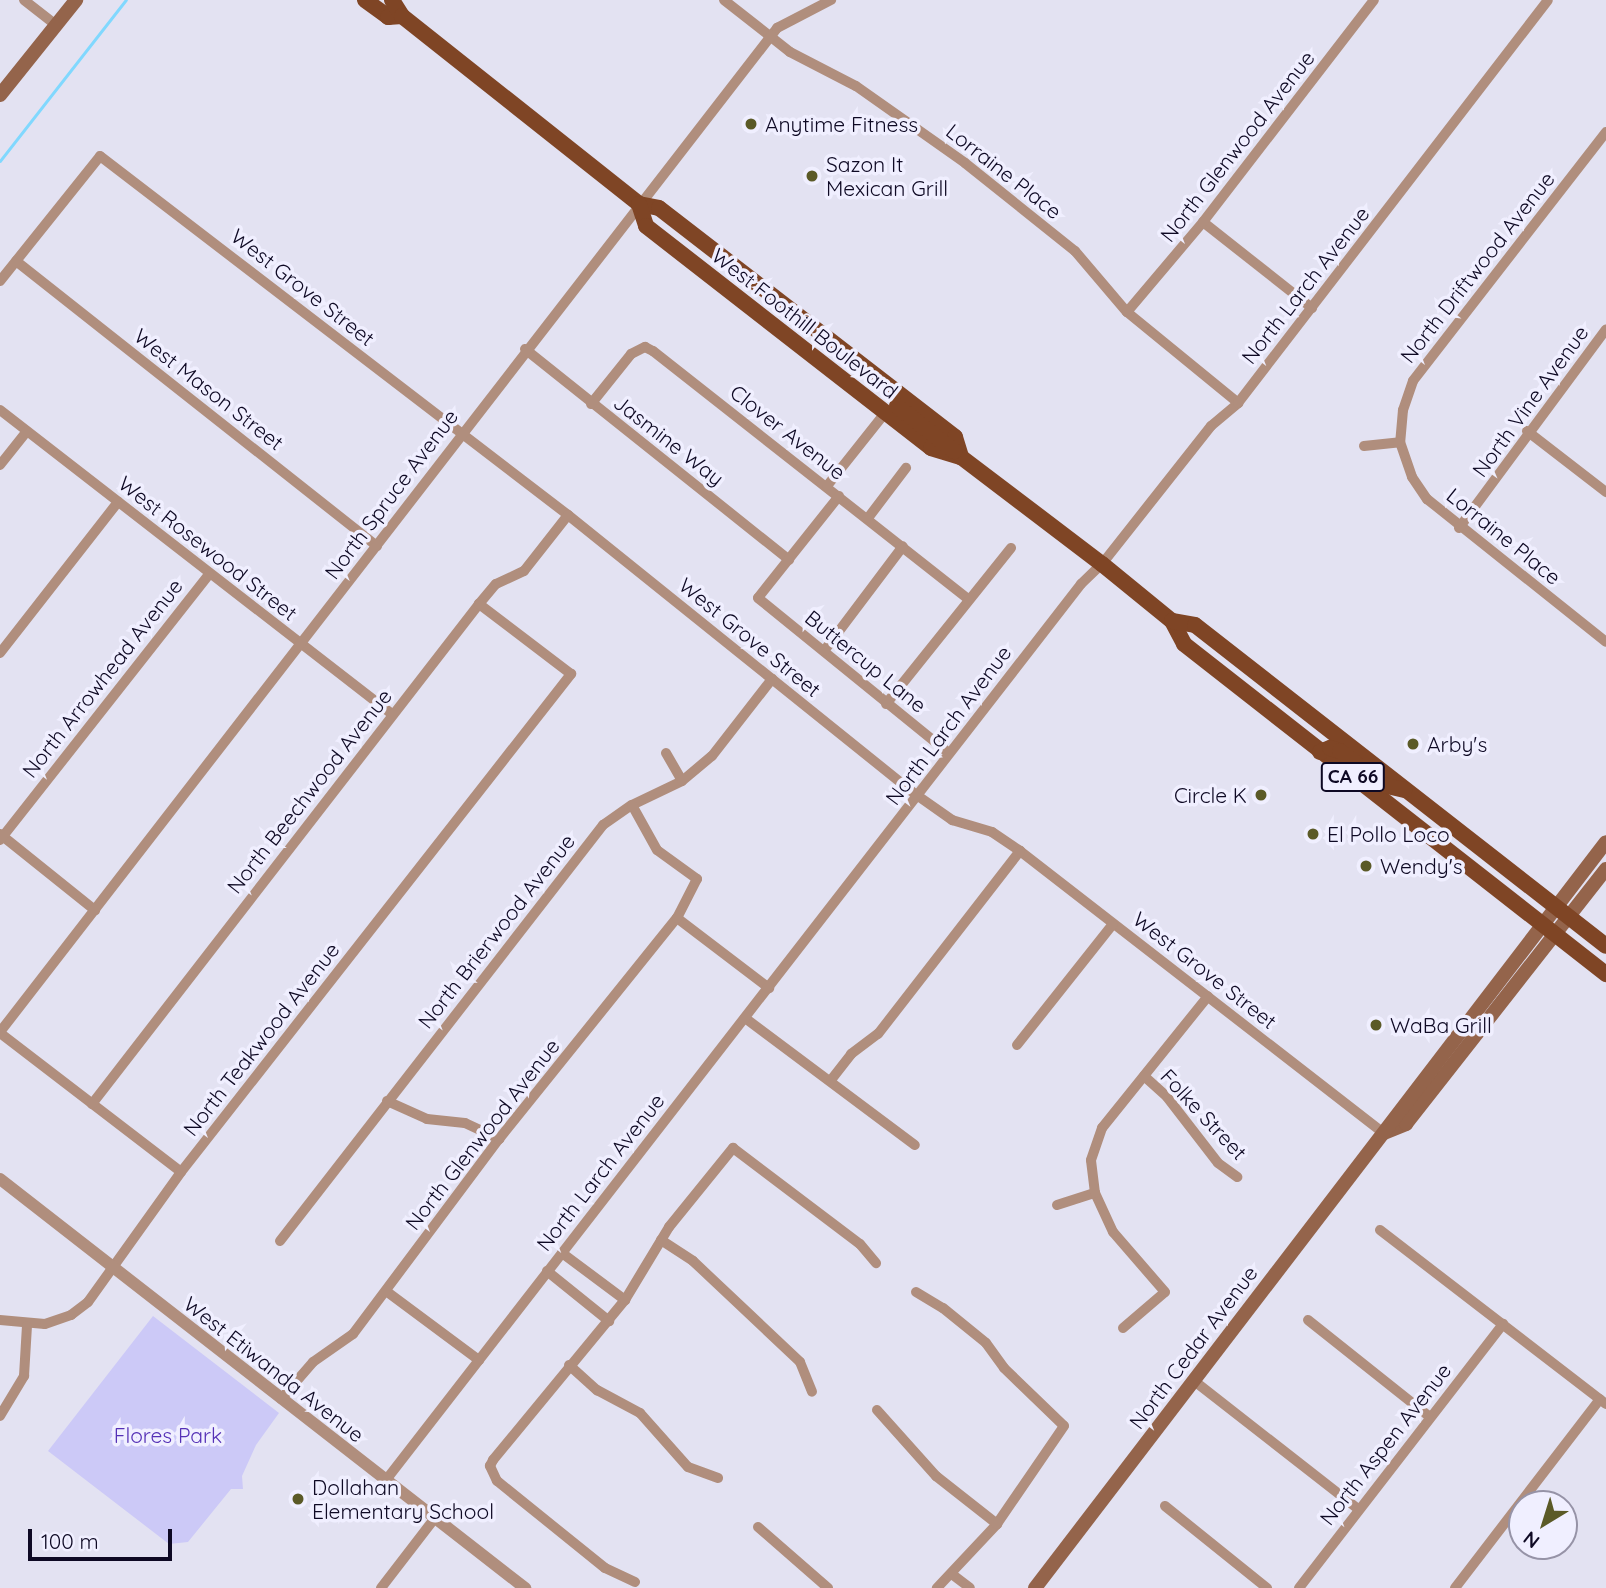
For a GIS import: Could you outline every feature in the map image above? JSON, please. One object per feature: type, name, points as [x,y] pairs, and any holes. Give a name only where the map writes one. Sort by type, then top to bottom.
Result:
[{"type":"main road","points":[[0,94],[76,0]]},
{"type":"main road","name":"West Foothill Boulevard","points":[[365,0],[388,17],[402,16]]},
{"type":"main road","name":"West Foothill Boulevard","points":[[392,0],[402,16],[639,204],[659,208],[954,437],[961,457]]},
{"type":"main road","name":"West Foothill Boulevard","points":[[639,204],[646,226],[931,448],[961,457],[1102,564],[1172,621],[1184,644],[1606,974]]},
{"type":"main road","name":"West Foothill Boulevard","points":[[1172,621],[1195,625],[1606,946]]},
{"type":"main road","points":[[1199,656],[1209,650],[1280,702],[1298,705]]},
{"type":"main road","points":[[1320,752],[1330,748],[1340,751],[1383,785],[1409,791]]},
{"type":"main road","name":"North Cedar Avenue","points":[[1384,1133],[1406,1124],[1425,1100],[1562,911],[1606,842]]},
{"type":"main road","name":"North Cedar Avenue","points":[[1562,911],[1606,869]]},
{"type":"main road","name":"North Cedar Avenue","points":[[1035,1588],[1384,1133],[1448,1045],[1549,929]]},
{"type":"main road","points":[[1425,1100],[1428,1086],[1452,1054],[1448,1045]]},
{"type":"street","points":[[24,0],[56,25]]},
{"type":"street","name":"Lorraine Place","points":[[724,0],[790,52],[856,86],[965,163],[1075,251],[1127,312],[1238,403]]},
{"type":"street","name":"North Spruce Avenue","points":[[0,1033],[377,546],[461,433],[771,36],[786,21],[831,0]]},
{"type":"street","name":"North Glenwood Avenue","points":[[1127,312],[1203,222],[1374,0]]},
{"type":"street","name":"North Larch Avenue","points":[[386,1479],[1081,583],[1102,564],[1211,426],[1238,403],[1548,0]]},
{"type":"street","name":"North Driftwood Avenue","points":[[1400,442],[1403,410],[1413,381],[1606,132]]},
{"type":"street","name":"West Grove Street","points":[[16,261],[100,156],[568,515],[918,796],[952,820],[992,832],[1020,851],[1384,1133]]},
{"type":"street","points":[[1203,222],[1312,308]]},
{"type":"street","points":[[0,281],[16,261]]},
{"type":"street","name":"West Mason Street","points":[[16,261],[377,546]]},
{"type":"street","name":"North Vine Avenue","points":[[1459,528],[1527,432],[1606,329]]},
{"type":"street","name":"Clover Avenue","points":[[591,404],[631,354],[645,347],[827,486],[967,598]]},
{"type":"street","name":"Jasmine Way","points":[[526,349],[591,404],[789,560]]},
{"type":"street","name":"West Rosewood Street","points":[[0,410],[392,714]]},
{"type":"street","points":[[827,486],[885,412]]},
{"type":"street","points":[[0,465],[27,431]]},
{"type":"street","points":[[1527,432],[1606,492]]},
{"type":"street","points":[[1364,446],[1400,442]]},
{"type":"street","name":"Lorraine Place","points":[[1400,442],[1412,477],[1427,499],[1459,528],[1606,642]]},
{"type":"street","points":[[868,518],[906,468]]},
{"type":"street","points":[[789,560],[839,496]]},
{"type":"street","points":[[0,653],[118,502]]},
{"type":"street","name":"North Beechwood Avenue","points":[[92,1104],[479,604],[496,584],[524,572],[568,515]]},
{"type":"street","points":[[824,651],[903,546]]},
{"type":"street","points":[[886,704],[967,598],[1011,548]]},
{"type":"street","name":"Buttercup Lane","points":[[789,560],[758,598],[949,753]]},
{"type":"street","name":"North Arrowhead Avenue","points":[[1,837],[209,574]]},
{"type":"street","name":"North Teakwood Avenue","points":[[27,1326],[71,1315],[88,1302],[181,1172],[571,674],[479,604]]},
{"type":"street","name":"North Brierwood Avenue","points":[[281,1241],[603,825],[632,805],[682,781],[712,756],[772,679]]},
{"type":"street","points":[[666,753],[682,781]]},
{"type":"street","name":"North Glenwood Avenue","points":[[281,1399],[313,1362],[353,1334],[499,1139],[677,918],[698,879],[657,850],[632,805]]},
{"type":"street","points":[[1,837],[95,910]]},
{"type":"street","points":[[831,1080],[851,1054],[878,1034],[1020,851]]},
{"type":"street","points":[[677,918],[769,988]]},
{"type":"street","points":[[1017,1045],[1113,924]]},
{"type":"street","points":[[1123,1328],[1165,1292],[1114,1232],[1095,1193],[1091,1160],[1102,1128],[1208,996]]},
{"type":"street","points":[[745,1018],[915,1145]]},
{"type":"street","points":[[0,1033],[181,1172]]},
{"type":"street","name":"Folke Street","points":[[1144,1076],[1167,1097],[1218,1163],[1237,1177]]},
{"type":"street","points":[[387,1101],[427,1119],[465,1123],[499,1139]]},
{"type":"street","points":[[635,1582],[605,1568],[491,1473],[493,1460],[569,1365],[609,1321],[625,1300],[661,1240],[733,1148],[860,1244],[876,1263]]},
{"type":"street","name":"West Etiwanda Avenue","points":[[0,1179],[525,1588]]},
{"type":"street","points":[[1057,1205],[1095,1193]]},
{"type":"street","points":[[1380,1230],[1603,1401],[1455,1588]]},
{"type":"street","points":[[661,1240],[694,1261],[800,1362],[812,1392]]},
{"type":"street","points":[[562,1253],[625,1300]]},
{"type":"street","points":[[547,1271],[609,1321]]},
{"type":"street","points":[[386,1291],[478,1360]]},
{"type":"street","points":[[916,1292],[943,1308],[986,1343],[1004,1368],[1064,1426],[997,1524],[937,1588]]},
{"type":"street","points":[[0,1320],[27,1326],[24,1376],[0,1416]]},
{"type":"street","points":[[1308,1320],[1430,1417]]},
{"type":"street","name":"North Aspen Avenue","points":[[1299,1588],[1503,1324]]},
{"type":"street","points":[[569,1365],[597,1390],[640,1413],[688,1466],[719,1478]]},
{"type":"street","points":[[1194,1380],[1358,1509]]},
{"type":"street","points":[[877,1410],[936,1476],[997,1524]]},
{"type":"street","points":[[1165,1506],[1267,1588]]},
{"type":"street","points":[[381,1588],[435,1518]]},
{"type":"street","points":[[758,1527],[828,1588]]},
{"type":"street","points":[[953,1574],[970,1588]]},
{"type":"green space","name":"Flores Park","points":[[153,1316],[279,1413],[256,1445],[242,1476],[243,1489],[231,1489],[188,1542],[169,1544],[48,1451]]},
{"type":"waterway","points":[[0,161],[126,0]]},
{"type":"place","name":"Anytime Fitness","points":[[751,124]]},
{"type":"place","name":"Sazon It Mexican Grill","points":[[812,176]]},
{"type":"place","name":"Arby's","points":[[1413,744]]},
{"type":"place","name":"Circle K","points":[[1261,795]]},
{"type":"place","name":"El Pollo Loco","points":[[1313,834]]},
{"type":"place","name":"Wendy's","points":[[1366,866]]},
{"type":"place","name":"WaBa Grill","points":[[1376,1025]]},
{"type":"place","name":"Dollahan Elementary School","points":[[298,1499]]}]
